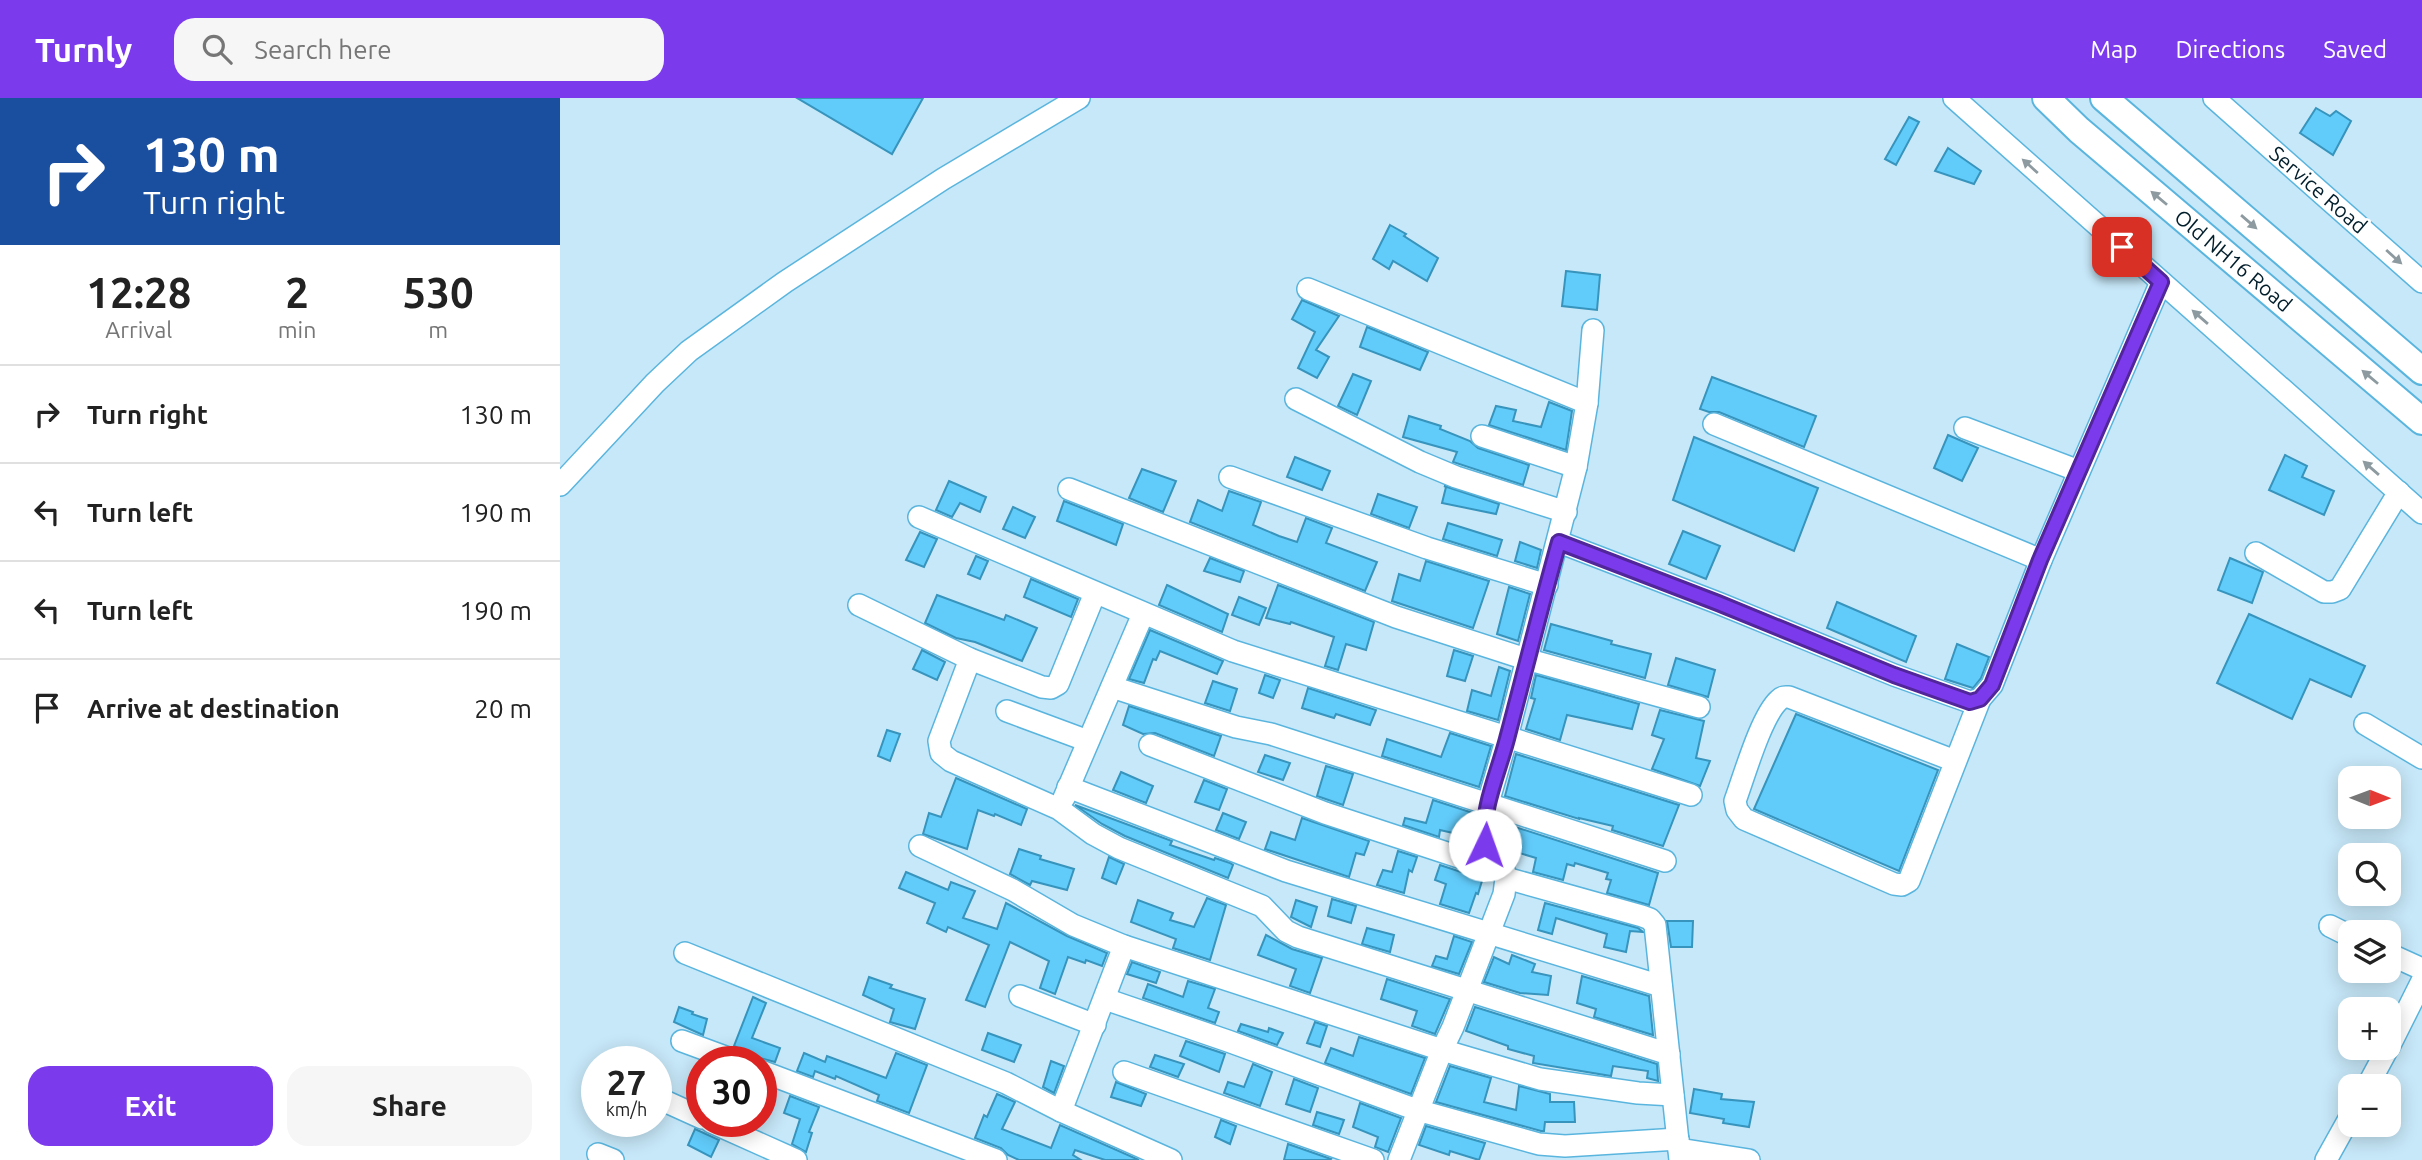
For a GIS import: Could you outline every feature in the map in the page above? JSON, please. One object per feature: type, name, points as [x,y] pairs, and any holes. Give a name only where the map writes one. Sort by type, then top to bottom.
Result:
[{"type":"main road","name":"Old NH16 Road","points":[[2046,98],[2079,130],[2422,421]]},
{"type":"main road","name":"Old NH16 Road","points":[[2104,98],[2422,371]]},
{"type":"street","points":[[560,485],[655,383],[689,351],[807,267],[943,179],[1079,98]]},
{"type":"street","points":[[1954,98],[2422,513]]},
{"type":"street","name":"Service Road","points":[[2214,98],[2422,282]]},
{"type":"street","points":[[1955,761],[1790,697],[1783,697],[1764,725],[1735,802],[1744,819],[1894,884],[1902,885],[1909,881],[1980,699],[1992,685],[2040,560],[2161,282]]},
{"type":"street","points":[[1308,289],[1587,403]]},
{"type":"street","points":[[1399,1160],[1504,894],[1504,870],[1485,845],[1483,830],[1559,542],[1576,467],[1587,403],[1593,330]]},
{"type":"street","points":[[1296,399],[1420,462],[1456,477],[1566,512]]},
{"type":"street","points":[[1714,424],[2040,560]]},
{"type":"street","points":[[1965,428],[2079,471]]},
{"type":"street","points":[[1482,436],[1576,467]]},
{"type":"street","points":[[1230,477],[1427,548],[1547,585]]},
{"type":"street","points":[[1069,489],[1396,617],[1526,659],[1699,707]]},
{"type":"street","points":[[2256,553],[2324,592],[2340,589],[2399,492]]},
{"type":"street","points":[[919,517],[1233,651],[1691,794]]},
{"type":"street","points":[[1559,542],[1894,675],[1970,702],[1980,699]]},
{"type":"street","points":[[859,605],[970,659],[1051,688],[1058,684],[1095,593]]},
{"type":"street","points":[[1059,809],[1143,614]]},
{"type":"street","points":[[970,659],[939,741],[941,753],[951,761],[1059,809],[1093,834],[1119,848],[1262,906],[1286,931],[1298,937],[1669,1054]]},
{"type":"street","points":[[1112,687],[1236,727],[1271,734],[1665,862]]},
{"type":"street","points":[[1007,711],[1088,741]]},
{"type":"street","points":[[2365,724],[2422,758]]},
{"type":"street","points":[[1150,746],[1338,817],[1465,859],[1495,858]]},
{"type":"street","points":[[1068,787],[1286,871],[1661,985]]},
{"type":"street","points":[[920,846],[1013,890],[1073,925],[1124,946],[1442,1050],[1540,1079],[1638,1093],[1673,1094]]},
{"type":"street","points":[[1506,878],[1650,919],[1655,925],[1679,1149]]},
{"type":"street","points":[[2330,926],[2338,930]]},
{"type":"street","points":[[1061,1111],[1124,946]]},
{"type":"street","points":[[685,953],[1006,1083],[1061,1111],[1171,1160]]},
{"type":"street","points":[[2401,960],[2422,970]]},
{"type":"street","points":[[2401,1022],[2422,982]]},
{"type":"street","points":[[1020,996],[1095,1025]]},
{"type":"street","points":[[1105,999],[1418,1110],[1539,1144],[1679,1149],[1749,1160]]},
{"type":"street","points":[[682,1041],[696,1046]]},
{"type":"street","points":[[1124,1072],[1373,1160]]},
{"type":"street","points":[[777,1076],[996,1160]]},
{"type":"street","points":[[745,1137],[796,1160]]},
{"type":"street","points":[[2326,1160],[2339,1137]]},
{"type":"building","points":[[797,98],[923,98],[892,154]]},
{"type":"building","points":[[2316,108],[2330,116],[2336,111],[2351,121],[2333,155],[2300,133]]},
{"type":"building","points":[[1909,117],[1919,122],[1896,165],[1885,159]]},
{"type":"building","points":[[1948,148],[1981,171],[1974,184],[1935,171]]},
{"type":"building","points":[[1390,225],[1438,258],[1427,281],[1393,261],[1389,269],[1373,259]]},
{"type":"building","points":[[1566,271],[1600,275],[1597,310],[1562,306]]},
{"type":"building","points":[[1302,300],[1339,316],[1316,350],[1329,357],[1317,378],[1298,368],[1315,332],[1292,319]]},
{"type":"building","points":[[1367,327],[1428,352],[1420,370],[1360,347]]},
{"type":"building","points":[[1353,374],[1371,381],[1357,415],[1338,406]]},
{"type":"building","points":[[1712,377],[1816,416],[1804,447],[1719,412],[1700,409]]},
{"type":"building","points":[[1549,402],[1572,411],[1566,450],[1489,425],[1496,406],[1516,410],[1513,421],[1541,427]]},
{"type":"building","points":[[1409,416],[1441,426],[1440,429],[1470,441],[1478,448],[1529,465],[1523,485],[1453,462],[1457,452],[1403,437]]},
{"type":"building","points":[[1948,435],[1978,448],[1962,481],[1934,468]]},
{"type":"building","points":[[1694,437],[1818,488],[1794,551],[1673,500]]},
{"type":"building","points":[[2285,455],[2307,466],[2302,477],[2334,491],[2324,515],[2269,490]]},
{"type":"building","points":[[1295,457],[1330,471],[1322,490],[1287,477]]},
{"type":"building","points":[[1142,469],[1176,481],[1163,512],[1129,498]]},
{"type":"building","points":[[949,481],[986,497],[980,512],[960,503],[952,517],[936,510]]},
{"type":"building","points":[[1444,486],[1499,504],[1496,514],[1442,503],[1446,487]]},
{"type":"building","points":[[1229,491],[1261,502],[1253,525],[1279,536],[1297,542],[1306,518],[1332,528],[1326,543],[1377,562],[1365,591],[1190,522],[1198,500],[1222,511]]},
{"type":"building","points":[[1378,494],[1417,507],[1409,528],[1371,514]]},
{"type":"building","points":[[1064,501],[1123,524],[1116,545],[1057,521]]},
{"type":"building","points":[[1013,507],[1035,517],[1025,538],[1003,529]]},
{"type":"building","points":[[1448,523],[1502,540],[1497,556],[1443,539]]},
{"type":"building","points":[[1683,531],[1720,546],[1706,579],[1669,564]]},
{"type":"building","points":[[920,532],[937,539],[924,567],[906,560]]},
{"type":"building","points":[[1520,542],[1541,550],[1537,568],[1515,561]]},
{"type":"building","points":[[976,556],[988,561],[980,579],[968,574]]},
{"type":"building","points":[[1210,558],[1244,571],[1240,582],[1204,571]]},
{"type":"building","points":[[2230,558],[2263,572],[2252,603],[2218,590]]},
{"type":"building","points":[[1426,561],[1489,581],[1473,628],[1392,601],[1399,574],[1420,581]]},
{"type":"building","points":[[1031,579],[1078,599],[1071,617],[1024,597]]},
{"type":"building","points":[[1167,585],[1228,614],[1222,632],[1159,605]]},
{"type":"building","points":[[1278,585],[1374,622],[1366,650],[1346,644],[1338,670],[1325,666],[1334,637],[1291,622],[1290,624],[1266,618]]},
{"type":"building","points":[[1509,587],[1530,594],[1518,641],[1497,634]]},
{"type":"building","points":[[937,595],[1004,620],[1006,615],[1037,628],[1022,661],[975,642],[956,638],[925,623]]},
{"type":"building","points":[[1239,597],[1266,608],[1259,625],[1232,615]]},
{"type":"building","points":[[1837,602],[1916,636],[1906,662],[1827,628]]},
{"type":"building","points":[[2249,614],[2365,666],[2351,697],[2310,679],[2292,719],[2217,683]]},
{"type":"building","points":[[1551,624],[1651,654],[1645,678],[1544,650]]},
{"type":"building","points":[[1150,630],[1223,661],[1217,674],[1160,651],[1156,660],[1153,659],[1144,683],[1129,679]]},
{"type":"building","points":[[1957,644],[1989,657],[1981,678],[1973,688],[1945,679]]},
{"type":"building","points":[[922,650],[945,662],[937,680],[913,669]]},
{"type":"building","points":[[1454,650],[1473,656],[1465,681],[1447,676]]},
{"type":"building","points":[[1676,658],[1715,670],[1708,697],[1668,685]]},
{"type":"building","points":[[1499,667],[1510,671],[1498,720],[1467,711],[1472,690],[1491,696]]},
{"type":"building","points":[[1265,675],[1280,680],[1273,698],[1259,693]]},
{"type":"building","points":[[1536,675],[1639,704],[1632,729],[1567,715],[1560,740],[1526,729],[1535,699],[1531,698]]},
{"type":"building","points":[[1213,681],[1237,689],[1230,711],[1205,703]]},
{"type":"building","points":[[1308,688],[1376,710],[1370,725],[1336,714],[1334,718],[1302,708]]},
{"type":"building","points":[[1129,706],[1221,736],[1214,756],[1155,733],[1143,734],[1123,725]]},
{"type":"building","points":[[1660,710],[1704,721],[1696,758],[1710,761],[1700,786],[1652,769],[1664,739],[1652,735]]},
{"type":"building","points":[[1796,714],[1938,770],[1899,871],[1754,809]]},
{"type":"building","points":[[887,730],[900,734],[890,761],[878,756]]},
{"type":"building","points":[[1450,733],[1491,746],[1479,787],[1382,756],[1387,739],[1441,757]]},
{"type":"building","points":[[1516,754],[1679,805],[1663,846],[1612,830],[1613,826],[1579,819],[1505,796]]},
{"type":"building","points":[[1265,755],[1290,763],[1283,780],[1258,772]]},
{"type":"building","points":[[1326,766],[1353,774],[1343,805],[1317,796]]},
{"type":"building","points":[[1121,772],[1153,786],[1146,803],[1113,790]]},
{"type":"building","points":[[956,778],[1027,809],[1021,825],[978,810],[967,849],[923,834],[929,813],[941,817]]},
{"type":"building","points":[[1204,780],[1227,789],[1219,810],[1195,802]]},
{"type":"building","points":[[1433,800],[1473,813],[1470,837],[1440,830],[1439,837],[1403,825],[1405,818],[1426,823]]},
{"type":"building","points":[[1075,805],[1172,841],[1170,845],[1230,863],[1233,865],[1228,878],[1125,836]]},
{"type":"building","points":[[1223,813],[1246,822],[1239,839],[1216,830]]},
{"type":"building","points":[[1302,818],[1369,841],[1364,855],[1356,853],[1349,877],[1265,849],[1271,832],[1295,840]]},
{"type":"building","points":[[1506,824],[1658,873],[1649,905],[1607,893],[1611,880],[1606,879],[1608,873],[1575,863],[1574,866],[1567,864],[1563,880],[1533,872],[1536,858],[1503,848],[1501,845]]},
{"type":"building","points":[[1019,849],[1041,856],[1040,859],[1074,869],[1067,890],[1032,881],[1030,885],[1010,874]]},
{"type":"building","points":[[1398,851],[1417,857],[1412,872],[1409,870],[1404,893],[1377,885],[1383,870],[1392,872]]},
{"type":"building","points":[[1109,857],[1124,864],[1116,884],[1102,878]]},
{"type":"building","points":[[1440,865],[1461,872],[1485,871],[1469,913],[1440,904],[1446,884],[1435,880]]},
{"type":"building","points":[[906,872],[948,890],[951,882],[975,891],[963,918],[997,929],[1006,903],[1067,936],[1107,953],[1102,966],[1068,957],[1055,994],[1040,988],[1049,961],[1010,942],[985,1007],[966,1000],[989,945],[948,927],[946,932],[927,923],[935,903],[899,888]]},
{"type":"building","points":[[1207,898],[1226,905],[1210,960],[1173,948],[1176,939],[1131,922],[1138,900],[1173,913],[1170,920],[1194,927]]},
{"type":"building","points":[[1332,899],[1356,906],[1351,923],[1328,916]]},
{"type":"building","points":[[1296,900],[1317,907],[1311,927],[1291,917]]},
{"type":"building","points":[[1545,903],[1638,928],[1643,932],[1630,931],[1626,952],[1604,947],[1607,934],[1556,918],[1552,934],[1538,930]]},
{"type":"building","points":[[1667,921],[1693,921],[1692,947],[1671,947]]},
{"type":"building","points":[[1367,928],[1394,935],[1390,952],[1362,944]]},
{"type":"building","points":[[1266,935],[1292,949],[1322,958],[1310,993],[1290,986],[1296,969],[1258,955]]},
{"type":"building","points":[[1454,936],[1472,942],[1459,974],[1432,966],[1436,956],[1447,959]]},
{"type":"building","points":[[1512,955],[1535,964],[1532,972],[1551,976],[1548,995],[1520,993],[1484,982],[1494,957],[1509,964]]},
{"type":"building","points":[[1132,962],[1160,972],[1156,983],[1127,974]]},
{"type":"building","points":[[1582,976],[1649,996],[1653,1035],[1594,1017],[1596,1009],[1577,1003]]},
{"type":"building","points":[[869,977],[892,985],[890,988],[925,999],[915,1029],[890,1022],[894,1009],[863,995]]},
{"type":"building","points":[[1387,979],[1450,999],[1435,1034],[1412,1026],[1417,1011],[1381,999]]},
{"type":"building","points":[[1188,981],[1215,989],[1208,1008],[1219,1012],[1215,1023],[1143,998],[1148,984],[1183,997]]},
{"type":"building","points":[[753,997],[766,1003],[752,1038],[774,1046],[734,1046]]},
{"type":"building","points":[[679,1007],[707,1019],[703,1035],[674,1022]]},
{"type":"building","points":[[1475,1007],[1657,1064],[1658,1081],[1647,1078],[1648,1071],[1613,1066],[1611,1076],[1533,1063],[1534,1056],[1508,1049],[1508,1046],[1466,1031]]},
{"type":"building","points":[[1315,1022],[1327,1026],[1320,1047],[1307,1043]]},
{"type":"building","points":[[1241,1024],[1268,1032],[1269,1028],[1283,1033],[1277,1045],[1238,1031]]},
{"type":"building","points":[[988,1033],[1021,1045],[1014,1062],[982,1050]]},
{"type":"building","points":[[1359,1037],[1425,1058],[1411,1094],[1325,1063],[1331,1048],[1353,1056]]},
{"type":"building","points":[[1186,1041],[1225,1054],[1219,1072],[1180,1056]]},
{"type":"building","points":[[804,1053],[825,1062],[827,1056],[886,1078],[896,1053],[927,1065],[909,1113],[877,1101],[879,1095],[836,1076],[835,1079],[815,1071],[813,1077],[797,1071]]},
{"type":"building","points":[[1155,1055],[1184,1064],[1178,1077],[1150,1067]]},
{"type":"building","points":[[1051,1061],[1064,1066],[1054,1093],[1043,1087]]},
{"type":"building","points":[[1253,1064],[1272,1072],[1260,1106],[1224,1093],[1228,1082],[1244,1087]]},
{"type":"building","points":[[1450,1066],[1491,1078],[1484,1102],[1516,1110],[1519,1086],[1550,1094],[1550,1102],[1574,1102],[1575,1122],[1545,1122],[1544,1131],[1541,1131],[1436,1102]]},
{"type":"building","points":[[1294,1079],[1318,1088],[1310,1112],[1286,1104]]},
{"type":"building","points":[[1116,1082],[1146,1094],[1141,1106],[1111,1097]]},
{"type":"building","points":[[1694,1089],[1722,1094],[1721,1099],[1754,1102],[1749,1127],[1723,1123],[1724,1119],[1690,1113]]},
{"type":"building","points":[[997,1094],[1015,1102],[1002,1129],[1051,1148],[1060,1125],[1139,1160],[1105,1160],[1075,1150],[1073,1155],[1081,1160],[1019,1160],[1008,1155],[1001,1148],[975,1138],[984,1115],[987,1117]]},
{"type":"building","points":[[790,1096],[819,1107],[809,1132],[812,1133],[806,1152],[792,1144],[800,1119],[784,1113]]},
{"type":"building","points":[[1360,1103],[1401,1118],[1388,1152],[1375,1147],[1378,1137],[1353,1127]]},
{"type":"building","points":[[1317,1112],[1344,1120],[1339,1134],[1313,1125]]},
{"type":"building","points":[[1221,1120],[1236,1126],[1230,1144],[1215,1137]]},
{"type":"building","points":[[1426,1126],[1485,1143],[1479,1160],[1450,1151],[1449,1155],[1419,1145]]},
{"type":"building","points":[[692,1137],[712,1137],[719,1140],[711,1157],[688,1145]]},
{"type":"building","points":[[1288,1144],[1331,1159],[1284,1160]]},
{"type":"route","points":[[1485,845],[1483,830],[1488,803],[1559,542],[1894,675],[1970,702],[1980,699],[1992,685],[2040,560],[2161,282],[2122,247]]}]
